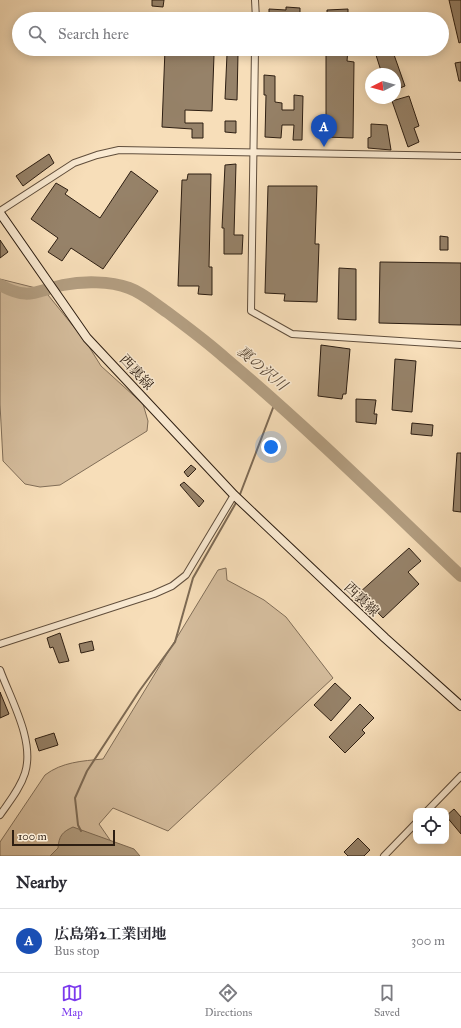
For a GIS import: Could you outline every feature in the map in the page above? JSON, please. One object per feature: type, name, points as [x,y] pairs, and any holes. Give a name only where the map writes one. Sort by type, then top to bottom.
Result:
[{"type":"street","points":[[254,0],[255,12]]},
{"type":"street","points":[[255,56],[251,311],[292,334],[461,345]]},
{"type":"street","points":[[0,212],[74,163],[97,155],[119,150],[461,156]]},
{"type":"street","name":"西裏線","points":[[0,212],[87,338],[234,495],[385,638],[461,706]]},
{"type":"street","points":[[0,644],[154,594],[172,586],[186,575],[234,495]]},
{"type":"street","points":[[0,670],[26,739],[29,756],[25,774],[17,791],[0,815]]},
{"type":"street","points":[[430,808],[461,776]]},
{"type":"street","points":[[384,856],[413,825]]},
{"type":"shaded area","points":[[0,279],[44,290],[86,342],[101,366],[143,404],[148,421],[147,431],[60,485],[40,487],[25,484],[3,461],[0,404]]},
{"type":"shaded area","points":[[226,568],[227,580],[264,600],[286,617],[333,678],[168,831],[113,808],[99,824],[121,856],[0,856],[0,842],[45,775],[58,767],[65,765],[103,759],[218,570]]},
{"type":"shaded area","points":[[73,827],[134,849],[140,856],[50,856],[58,848],[59,840],[62,835]]},
{"type":"building","points":[[152,0],[164,0],[163,7],[152,6]]},
{"type":"building","points":[[449,0],[461,0],[461,42],[459,43]]},
{"type":"building","points":[[286,7],[300,8],[300,12],[269,12],[269,9],[286,10]]},
{"type":"building","points":[[348,9],[348,12],[327,12],[327,10]]},
{"type":"building","points":[[165,56],[214,56],[212,111],[185,110],[185,123],[203,123],[203,138],[192,138],[192,129],[162,127]]},
{"type":"building","points":[[227,56],[238,56],[237,100],[225,99]]},
{"type":"building","points":[[326,56],[347,56],[347,61],[354,62],[353,138],[326,137]]},
{"type":"building","points":[[376,56],[394,56],[399,68],[380,68]]},
{"type":"building","points":[[461,62],[461,81],[459,81],[455,63]]},
{"type":"building","points":[[264,75],[275,76],[275,102],[282,103],[282,110],[294,110],[294,95],[303,96],[302,140],[293,140],[294,125],[282,125],[281,138],[265,137],[266,95],[264,95]]},
{"type":"building","points":[[401,75],[405,86],[401,88]]},
{"type":"building","points":[[409,96],[419,126],[414,128],[419,142],[408,147],[393,104],[401,104],[401,98]]},
{"type":"building","points":[[225,121],[236,121],[236,133],[225,132]]},
{"type":"building","points":[[371,124],[387,125],[391,150],[368,148],[368,138],[371,137]]},
{"type":"building","points":[[49,154],[54,163],[23,186],[16,176]]},
{"type":"building","points":[[236,164],[234,235],[243,235],[242,254],[224,254],[224,228],[222,228],[225,165]]},
{"type":"building","points":[[131,171],[158,191],[103,269],[71,248],[62,261],[48,252],[58,238],[31,219],[56,183],[68,190],[65,194],[100,218]]},
{"type":"building","points":[[188,174],[211,174],[209,267],[212,267],[212,295],[198,294],[199,286],[178,286],[182,180],[187,180]]},
{"type":"building","points":[[268,186],[317,186],[315,244],[319,244],[317,302],[284,301],[285,294],[265,293]]},
{"type":"building","points":[[440,236],[448,237],[448,250],[440,250]]},
{"type":"building","points":[[0,240],[8,252],[0,258]]},
{"type":"building","points":[[380,262],[461,263],[461,325],[379,323]]},
{"type":"building","points":[[339,268],[356,269],[356,320],[338,319]]},
{"type":"building","points":[[321,345],[350,349],[346,394],[343,394],[342,399],[318,396]]},
{"type":"building","points":[[395,359],[416,361],[412,412],[392,410]]},
{"type":"building","points":[[356,399],[376,400],[374,414],[377,414],[376,424],[356,422]]},
{"type":"building","points":[[412,423],[433,425],[432,436],[411,434]]},
{"type":"building","points":[[457,453],[461,453],[461,512],[453,511]]},
{"type":"building","points":[[191,465],[196,469],[188,477],[184,472]]},
{"type":"building","points":[[184,482],[204,501],[199,507],[180,485]]},
{"type":"building","points":[[409,548],[421,561],[408,572],[419,584],[383,618],[359,593]]},
{"type":"building","points":[[60,633],[69,661],[59,663],[53,647],[50,648],[47,638]]},
{"type":"building","points":[[92,641],[94,650],[81,653],[79,644]]},
{"type":"building","points":[[335,683],[351,698],[331,721],[314,705]]},
{"type":"building","points":[[0,692],[9,714],[0,718]]},
{"type":"building","points":[[360,704],[374,718],[362,730],[365,733],[345,753],[329,737]]},
{"type":"building","points":[[54,733],[58,745],[39,751],[35,739]]},
{"type":"building","points":[[454,809],[461,817],[461,834],[449,820],[449,813]]},
{"type":"building","points":[[358,838],[370,850],[364,856],[348,856],[344,852]]},
{"type":"waterway","name":"裏の沢川","points":[[0,285],[18,293],[25,294],[63,285],[88,282],[105,283],[129,288],[144,296],[203,340],[255,383],[461,576]]},
{"type":"waterway","points":[[239,497],[276,400]]},
{"type":"waterway","points":[[81,831],[78,825],[75,798],[87,771],[140,690],[175,642],[193,578],[237,501]]},
{"type":"place","name":"広島第2工業団地","points":[[324,147]]}]
